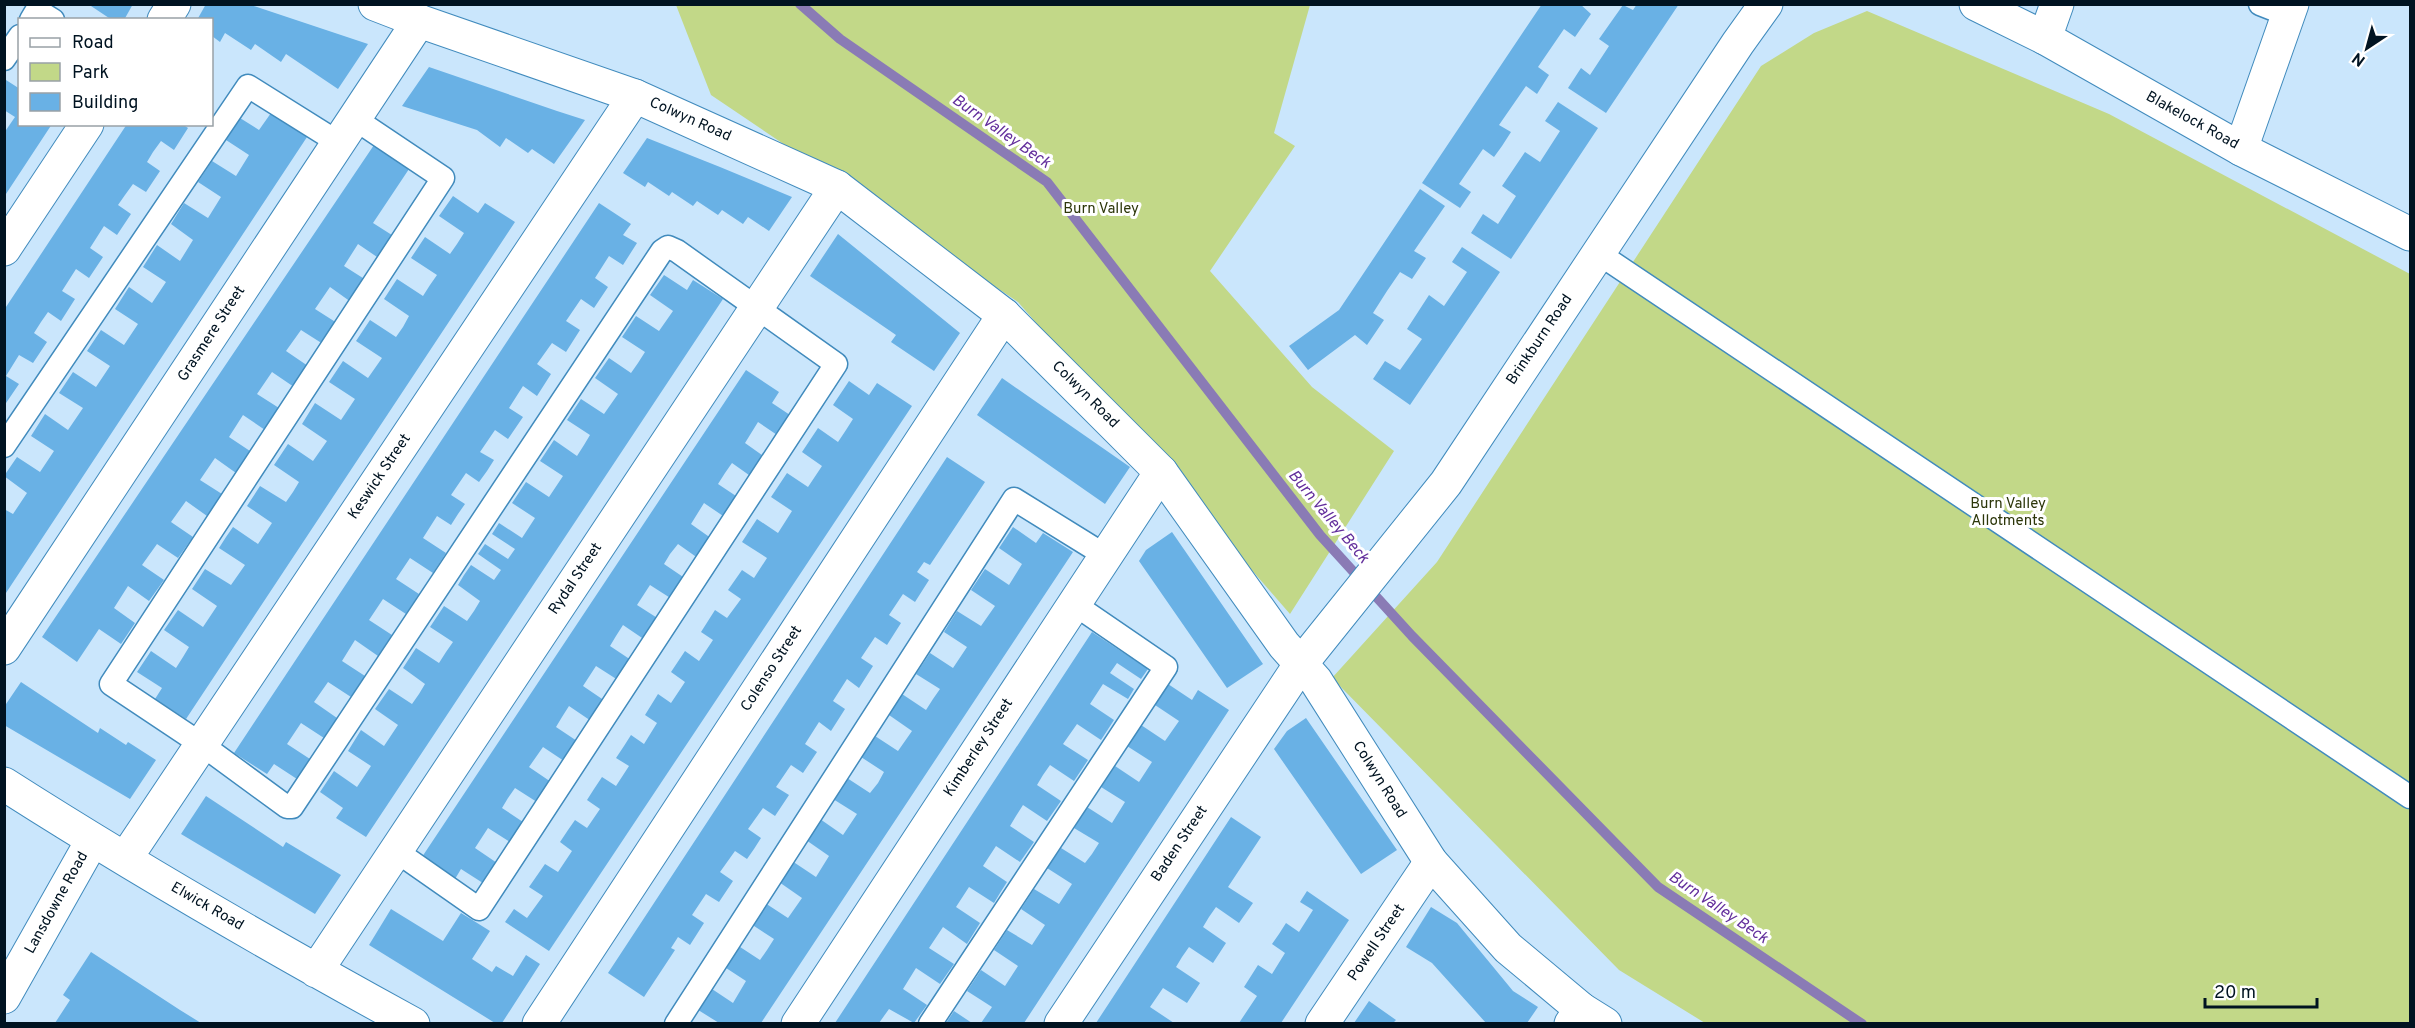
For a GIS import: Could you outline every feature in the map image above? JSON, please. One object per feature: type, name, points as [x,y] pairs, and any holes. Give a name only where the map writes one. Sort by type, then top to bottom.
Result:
[{"type":"street","points":[[165,18],[174,4]]},
{"type":"street","name":"Colwyn Road","points":[[375,4],[635,96],[837,187],[1004,315],[1161,472],[1300,665],[1316,681],[1431,862],[1508,948],[1586,1019]]},
{"type":"street","name":"Brinkburn Road","points":[[1300,665],[1343,608],[1394,550],[1446,483],[1731,52],[1766,4]]},
{"type":"street","name":"Blakelock Road","points":[[1976,4],[2045,38],[2241,149],[2410,234]]},
{"type":"street","points":[[2045,38],[2057,4]]},
{"type":"street","points":[[2241,149],[2280,8]]},
{"type":"street","name":"Grasmere Street","points":[[4,648],[419,21]]},
{"type":"street","name":"Keswick Street","points":[[125,859],[635,96]]},
{"type":"street","points":[[4,249],[86,126]]},
{"type":"street","name":"Rydal Street","points":[[316,971],[837,187]]},
{"type":"street","name":"Colenso Street","points":[[539,1023],[1004,315]]},
{"type":"street","name":"Kimberley Street","points":[[798,1023],[1161,472]]},
{"type":"street","name":"Baden Street","points":[[1061,1023],[1300,665]]},
{"type":"street","name":"Elwick Road","points":[[4,784],[92,841],[316,971],[413,1023]]},
{"type":"street","name":"Lansdowne Road","points":[[4,997],[92,841]]},
{"type":"street","name":"Powell Street","points":[[1322,1023],[1431,862]]},
{"type":"lane","points":[[32,18],[37,9],[50,18]]},
{"type":"lane","points":[[4,59],[18,39]]},
{"type":"lane","points":[[4,446],[248,86],[443,178],[111,684],[201,744],[287,807],[292,807],[668,247],[677,251],[836,364],[479,909],[396,851]]},
{"type":"lane","points":[[1598,253],[2410,797]]},
{"type":"lane","points":[[676,1023],[1014,499],[1106,556]]},
{"type":"lane","points":[[930,1023],[1166,667],[1074,604]]},
{"type":"green space","name":"Burn Valley","points":[[676,5],[1310,5],[1274,133],[1295,146],[1210,271],[1312,387],[1394,451],[1290,614],[1018,302],[711,95]]},
{"type":"green space","name":"Burn Valley Allotments","points":[[1867,11],[2109,114],[2410,274],[2410,1023],[1705,1023],[1619,970],[1332,678],[1437,562],[1761,66],[1814,33]]},
{"type":"building","points":[[88,4],[133,4],[125,18],[109,18]]},
{"type":"building","points":[[206,4],[248,4],[368,44],[338,89],[286,54],[281,62],[255,44],[251,50],[225,33],[220,42],[213,37],[213,18],[198,18]]},
{"type":"building","points":[[1542,4],[1580,4],[1591,14],[1575,37],[1564,29],[1538,67],[1549,75],[1537,94],[1526,86],[1499,125],[1511,132],[1502,146],[1494,157],[1483,149],[1459,184],[1471,192],[1460,208],[1422,183]]},
{"type":"building","points":[[1637,4],[1679,4],[1606,113],[1568,88],[1581,68],[1590,75],[1609,46],[1599,39],[1623,5],[1633,10]]},
{"type":"building","points":[[429,67],[585,120],[554,164],[532,149],[528,153],[506,138],[500,147],[477,130],[402,106]]},
{"type":"building","points":[[6,80],[18,88],[18,126],[51,126],[4,197],[4,133],[15,117],[4,110]]},
{"type":"building","points":[[1558,102],[1598,128],[1511,259],[1471,233],[1483,214],[1498,224],[1516,196],[1502,186],[1525,152],[1540,162],[1560,131],[1545,121]]},
{"type":"building","points":[[271,113],[307,137],[4,596],[4,509],[13,514],[27,493],[4,476],[17,457],[40,472],[54,451],[31,436],[45,414],[68,430],[83,408],[59,393],[73,372],[96,387],[110,366],[87,351],[101,330],[124,345],[138,324],[115,309],[129,287],[152,303],[166,282],[143,267],[157,245],[180,261],[193,240],[171,224],[184,203],[208,218],[221,197],[198,182],[212,161],[236,176],[249,155],[226,140],[240,118],[259,130]]},
{"type":"building","points":[[126,126],[185,126],[188,128],[174,150],[161,141],[153,152],[147,162],[160,171],[146,192],[133,184],[118,205],[131,214],[117,235],[104,226],[90,248],[103,257],[89,278],[76,269],[62,291],[75,299],[61,321],[48,312],[41,322],[34,333],[47,342],[33,363],[19,355],[6,376],[19,384],[4,406],[4,310]]},
{"type":"building","points":[[647,138],[792,197],[769,231],[748,217],[743,224],[722,210],[718,215],[697,201],[693,206],[672,192],[669,196],[648,182],[645,187],[623,173]]},
{"type":"building","points":[[374,145],[409,169],[373,223],[395,237],[380,259],[358,244],[344,266],[366,280],[351,302],[330,287],[315,309],[337,323],[323,344],[301,330],[286,351],[308,366],[294,387],[272,372],[257,394],[279,408],[265,430],[243,415],[229,437],[250,451],[236,473],[215,458],[200,480],[222,494],[207,516],[186,501],[171,522],[193,537],[178,558],[157,544],[142,565],[164,580],[149,601],[128,586],[114,608],[135,623],[121,644],[99,629],[77,662],[42,637]]},
{"type":"building","points":[[1420,189],[1445,206],[1414,251],[1426,258],[1412,279],[1400,272],[1387,291],[1373,313],[1384,320],[1367,345],[1355,335],[1308,370],[1289,346],[1339,310]]},
{"type":"building","points":[[453,196],[478,213],[485,203],[515,222],[186,719],[155,699],[162,688],[137,672],[151,651],[176,668],[189,647],[164,630],[178,610],[203,627],[217,606],[192,589],[205,569],[231,585],[245,565],[219,548],[233,527],[258,544],[272,523],[247,506],[260,486],[286,502],[293,492],[299,482],[274,465],[288,444],[313,461],[327,441],[302,424],[315,403],[341,420],[355,399],[329,382],[343,361],[368,378],[382,358],[356,341],[370,320],[396,337],[403,327],[409,316],[384,299],[397,279],[423,296],[437,275],[411,258],[425,237],[450,254],[457,244],[464,233],[439,216]]},
{"type":"building","points":[[599,203],[631,224],[623,235],[637,243],[623,265],[609,256],[595,278],[608,287],[594,308],[581,299],[566,321],[580,330],[566,352],[552,343],[537,364],[551,374],[537,396],[523,386],[509,408],[523,417],[508,439],[495,430],[480,452],[494,460],[479,482],[466,473],[451,495],[465,504],[451,525],[437,516],[423,538],[446,553],[433,573],[410,558],[396,579],[419,594],[406,614],[383,599],[369,620],[392,635],[378,656],[355,640],[342,661],[365,676],[351,697],[328,682],[314,702],[337,718],[324,738],[301,723],[287,744],[310,759],[297,779],[274,764],[267,774],[234,753]]},
{"type":"building","points":[[838,234],[960,333],[934,371],[891,342],[896,335],[810,276]]},
{"type":"building","points":[[1462,247],[1500,272],[1410,405],[1373,379],[1385,361],[1400,370],[1422,339],[1407,329],[1429,295],[1444,306],[1467,272],[1452,262]]},
{"type":"building","points":[[664,275],[687,290],[693,280],[723,299],[366,837],[336,818],[343,808],[320,792],[334,771],[357,787],[371,766],[348,751],[361,730],[384,746],[398,725],[375,709],[389,689],[412,704],[419,694],[425,684],[403,668],[416,648],[439,663],[453,642],[430,627],[444,606],[467,621],[474,611],[480,601],[458,585],[471,565],[494,580],[501,570],[478,554],[485,544],[508,559],[515,549],[492,534],[499,523],[522,538],[535,518],[512,503],[526,482],[549,497],[563,476],[540,461],[554,440],[577,456],[590,435],[567,420],[581,399],[604,414],[618,394],[595,378],[609,358],[631,373],[638,363],[645,352],[622,337],[636,316],[659,331],[673,311],[650,295]]},
{"type":"building","points":[[746,370],[779,392],[772,403],[796,419],[783,439],[758,422],[745,443],[769,460],[756,480],[732,463],[718,484],[742,500],[729,520],[704,503],[691,524],[715,541],[702,561],[678,544],[664,564],[689,581],[675,601],[650,585],[637,605],[662,621],[648,642],[623,625],[610,646],[634,662],[621,682],[596,666],[583,686],[608,703],[594,723],[569,706],[556,727],[580,743],[567,763],[543,747],[529,767],[554,784],[540,804],[515,788],[508,798],[502,808],[526,824],[513,844],[488,828],[475,848],[500,865],[486,885],[461,869],[455,879],[422,857]]},
{"type":"building","points":[[1002,378],[1130,467],[1105,504],[977,415]]},
{"type":"building","points":[[849,381],[869,395],[877,383],[912,406],[549,951],[505,922],[514,909],[527,918],[543,896],[529,887],[545,864],[558,872],[572,851],[560,842],[575,820],[587,828],[600,809],[587,800],[602,777],[616,786],[629,766],[616,758],[631,735],[644,744],[657,723],[645,715],[658,694],[671,703],[685,682],[671,672],[685,651],[699,661],[713,640],[701,632],[715,610],[727,618],[741,599],[728,590],[742,570],[754,578],[767,558],[742,542],[757,519],[778,533],[792,511],[771,497],[787,473],[808,487],[822,466],[802,452],[818,428],[838,442],[846,430],[853,419],[833,405]]},
{"type":"building","points":[[947,457],[985,482],[930,565],[924,562],[917,572],[929,580],[915,602],[903,594],[889,615],[901,623],[887,645],[875,637],[861,658],[873,666],[859,688],[847,679],[833,701],[845,709],[831,731],[819,722],[805,744],[817,752],[803,773],[791,765],[776,787],[789,795],[775,816],[763,808],[748,829],[761,838],[754,849],[747,859],[735,851],[720,872],[733,881],[719,902],[706,894],[692,915],[704,923],[690,945],[678,937],[671,948],[675,950],[644,997],[608,973]]},
{"type":"building","points":[[1013,527],[1036,543],[1043,533],[1073,552],[761,1023],[719,1023],[695,1008],[709,987],[733,1003],[746,981],[723,966],[737,945],[760,960],[767,950],[774,939],[751,924],[765,903],[788,918],[802,898],[779,882],[792,861],[816,877],[829,856],[806,840],[820,819],[843,835],[857,814],[833,799],[847,778],[870,793],[878,783],[884,772],[861,757],[875,736],[898,751],[912,731],[889,715],[902,694],[926,710],[940,689],[916,674],[930,653],[953,668],[967,647],[944,632],[957,611],[981,626],[995,606],[971,590],[985,569],[1009,585],[1022,564],[999,548]]},
{"type":"building","points":[[1172,532],[1263,664],[1227,688],[1139,561],[1146,550]]},
{"type":"building","points":[[1092,632],[1148,669],[1141,679],[1117,663],[1110,673],[1134,689],[1128,699],[1103,684],[1090,704],[1114,720],[1101,740],[1077,724],[1063,744],[1088,760],[1074,781],[1050,765],[1043,775],[1037,785],[1061,801],[1047,821],[1023,805],[1010,826],[1034,842],[1020,862],[996,846],[983,866],[1007,882],[994,903],[969,887],[956,907],[980,923],[967,944],[943,927],[929,948],[954,964],[940,984],[916,968],[903,989],[927,1005],[914,1023],[889,1009],[879,1023],[835,1023]]},
{"type":"building","points":[[21,682],[98,733],[100,728],[126,745],[128,742],[156,760],[130,799],[4,725],[4,707]]},
{"type":"building","points":[[1168,684],[1192,700],[1198,690],[1229,710],[1024,1023],[981,1023],[992,1007],[967,991],[981,970],[1005,986],[1018,966],[994,950],[1007,930],[1032,945],[1045,925],[1021,909],[1034,889],[1059,904],[1072,884],[1047,868],[1061,848],[1085,863],[1092,854],[1099,843],[1074,828],[1087,807],[1112,823],[1125,802],[1101,787],[1115,766],[1139,782],[1152,762],[1127,746],[1141,725],[1165,741],[1179,721],[1155,705]]},
{"type":"building","points":[[1306,718],[1397,850],[1361,874],[1274,749],[1287,731]]},
{"type":"building","points":[[206,796],[283,847],[286,842],[341,875],[315,914],[181,834]]},
{"type":"building","points":[[1231,817],[1261,837],[1228,887],[1253,903],[1239,923],[1216,907],[1209,917],[1203,927],[1226,943],[1213,963],[1189,947],[1182,957],[1176,967],[1200,983],[1187,1003],[1163,988],[1150,1007],[1174,1023],[1096,1023]]},
{"type":"building","points":[[1307,891],[1349,920],[1281,1023],[1239,1023],[1257,996],[1244,987],[1258,965],[1272,974],[1285,953],[1272,944],[1286,923],[1299,932],[1313,910],[1300,902]]},
{"type":"building","points":[[1431,907],[1457,923],[1513,991],[1538,1007],[1527,1023],[1486,1023],[1432,963],[1406,947]]},
{"type":"building","points":[[391,909],[443,941],[461,913],[474,921],[490,931],[472,959],[492,972],[496,966],[513,976],[526,955],[540,964],[502,1023],[495,1023],[369,945]]},
{"type":"building","points":[[91,952],[201,1023],[55,1023],[70,1000],[63,995]]},
{"type":"building","points":[[1369,1001],[1396,1020],[1393,1023],[1354,1023]]},
{"type":"building","points":[[954,1011],[972,1023],[946,1023]]},
{"type":"waterway","name":"Burn Valley Beck","points":[[800,4],[840,39],[1047,182],[1320,535],[1412,636],[1658,887],[1862,1024]]}]
